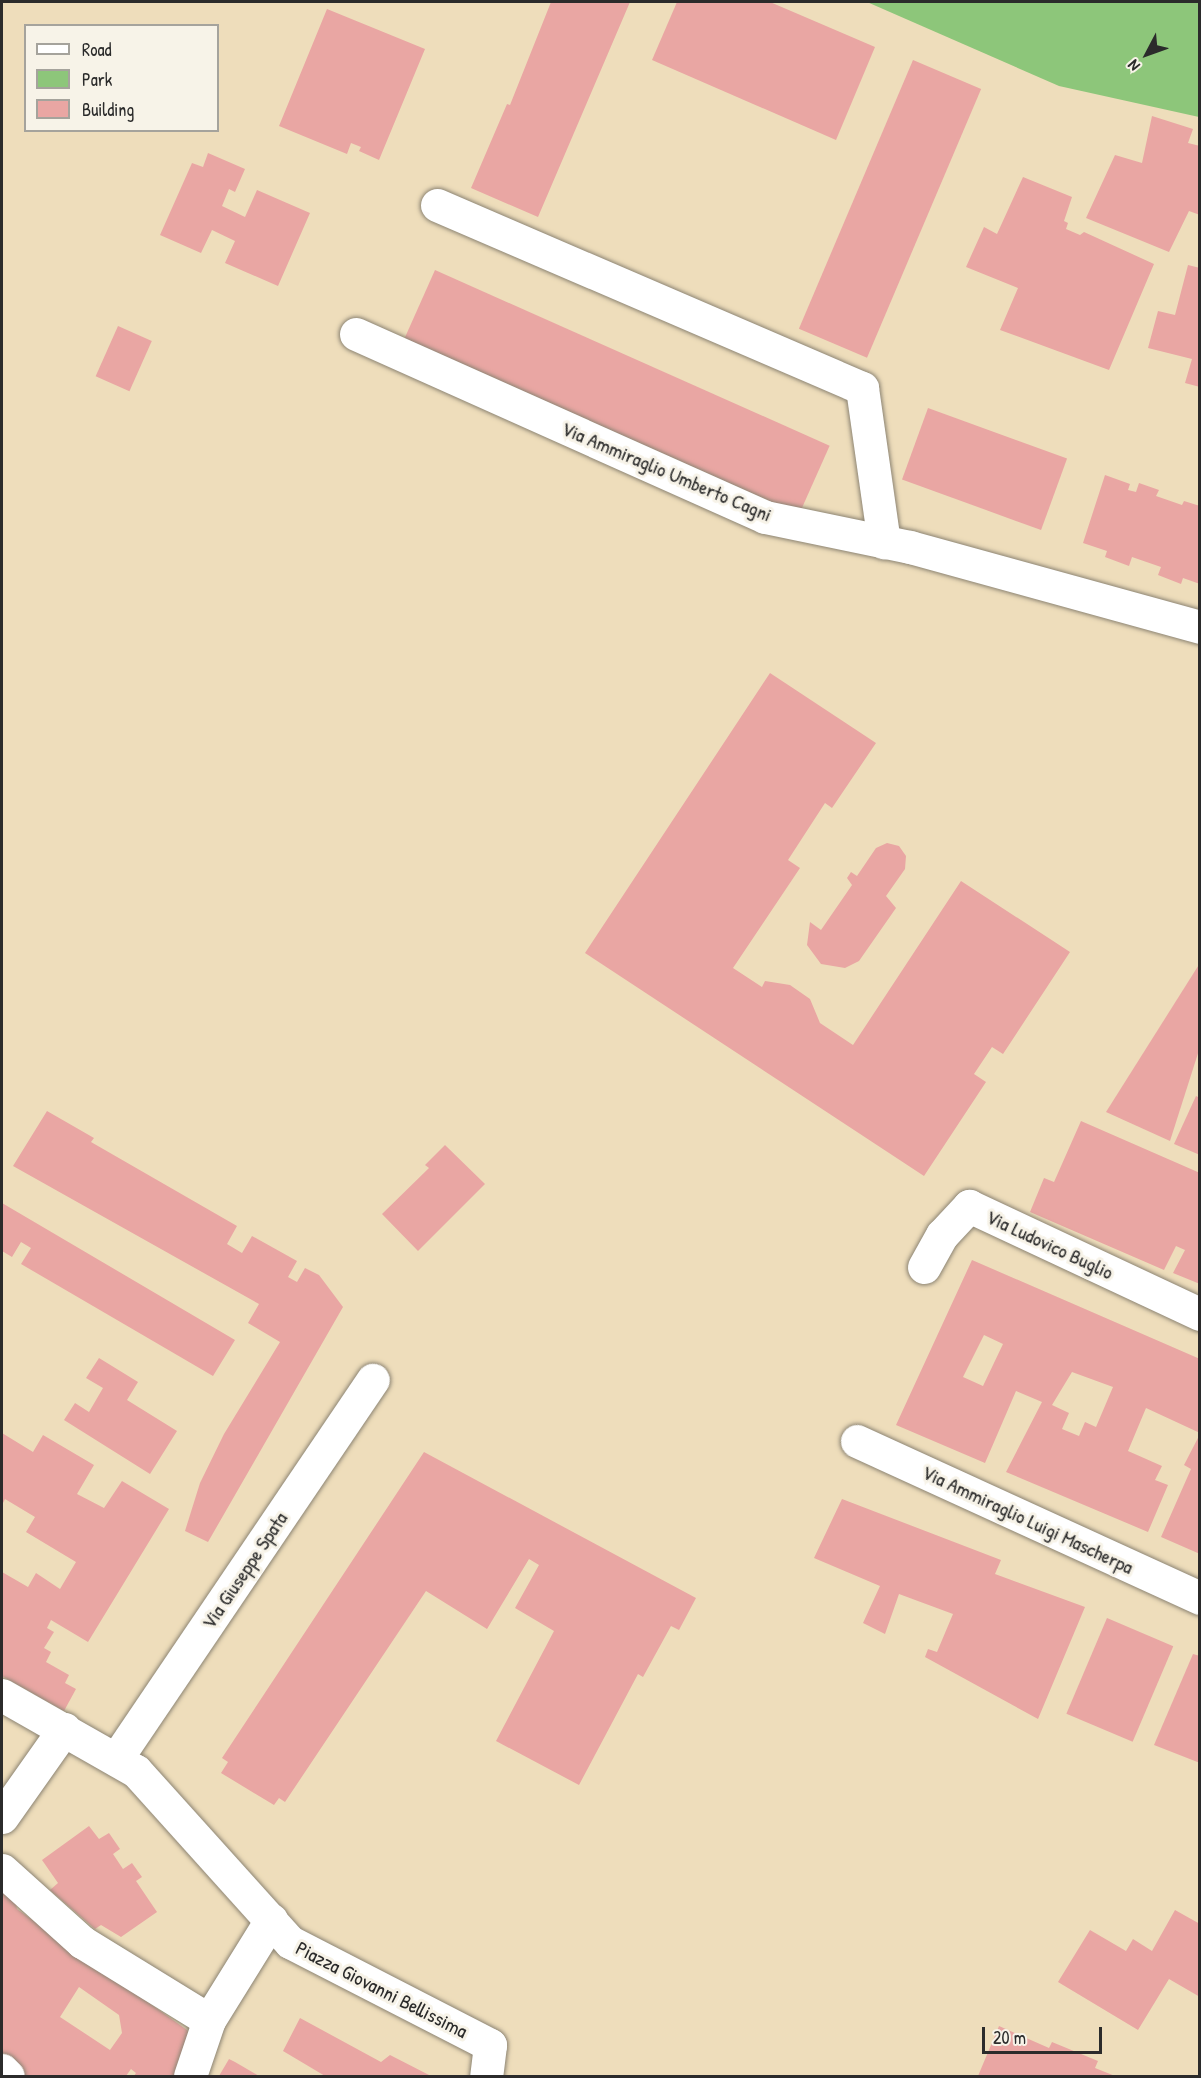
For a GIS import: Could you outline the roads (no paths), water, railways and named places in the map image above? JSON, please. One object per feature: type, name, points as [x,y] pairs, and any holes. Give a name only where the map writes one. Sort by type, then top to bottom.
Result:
[{"type":"street","points":[[437,205],[862,387],[884,542]]},
{"type":"street","name":"Via Ammiraglio Umberto Cagni","points":[[356,334],[765,517],[884,542],[1200,627]]},
{"type":"street","name":"Via Ludovico Buglio","points":[[924,1267],[942,1234],[969,1206],[1200,1314]]},
{"type":"street","name":"Via Giuseppe Spata","points":[[126,1765],[373,1380]]},
{"type":"street","name":"Via Ammiraglio Luigi Mascherpa","points":[[858,1441],[1200,1598]]},
{"type":"street","name":"Piazza Giovanni Bellissima","points":[[2,1695],[126,1765],[290,1942],[490,2045],[486,2076]]},
{"type":"street","points":[[2,1816],[64,1729]]},
{"type":"street","points":[[2,1870],[43,1911],[82,1942],[209,2020]]},
{"type":"street","points":[[190,2076],[209,2020],[271,1920]]},
{"type":"street","points":[[2,2070],[8,2076]]}]
